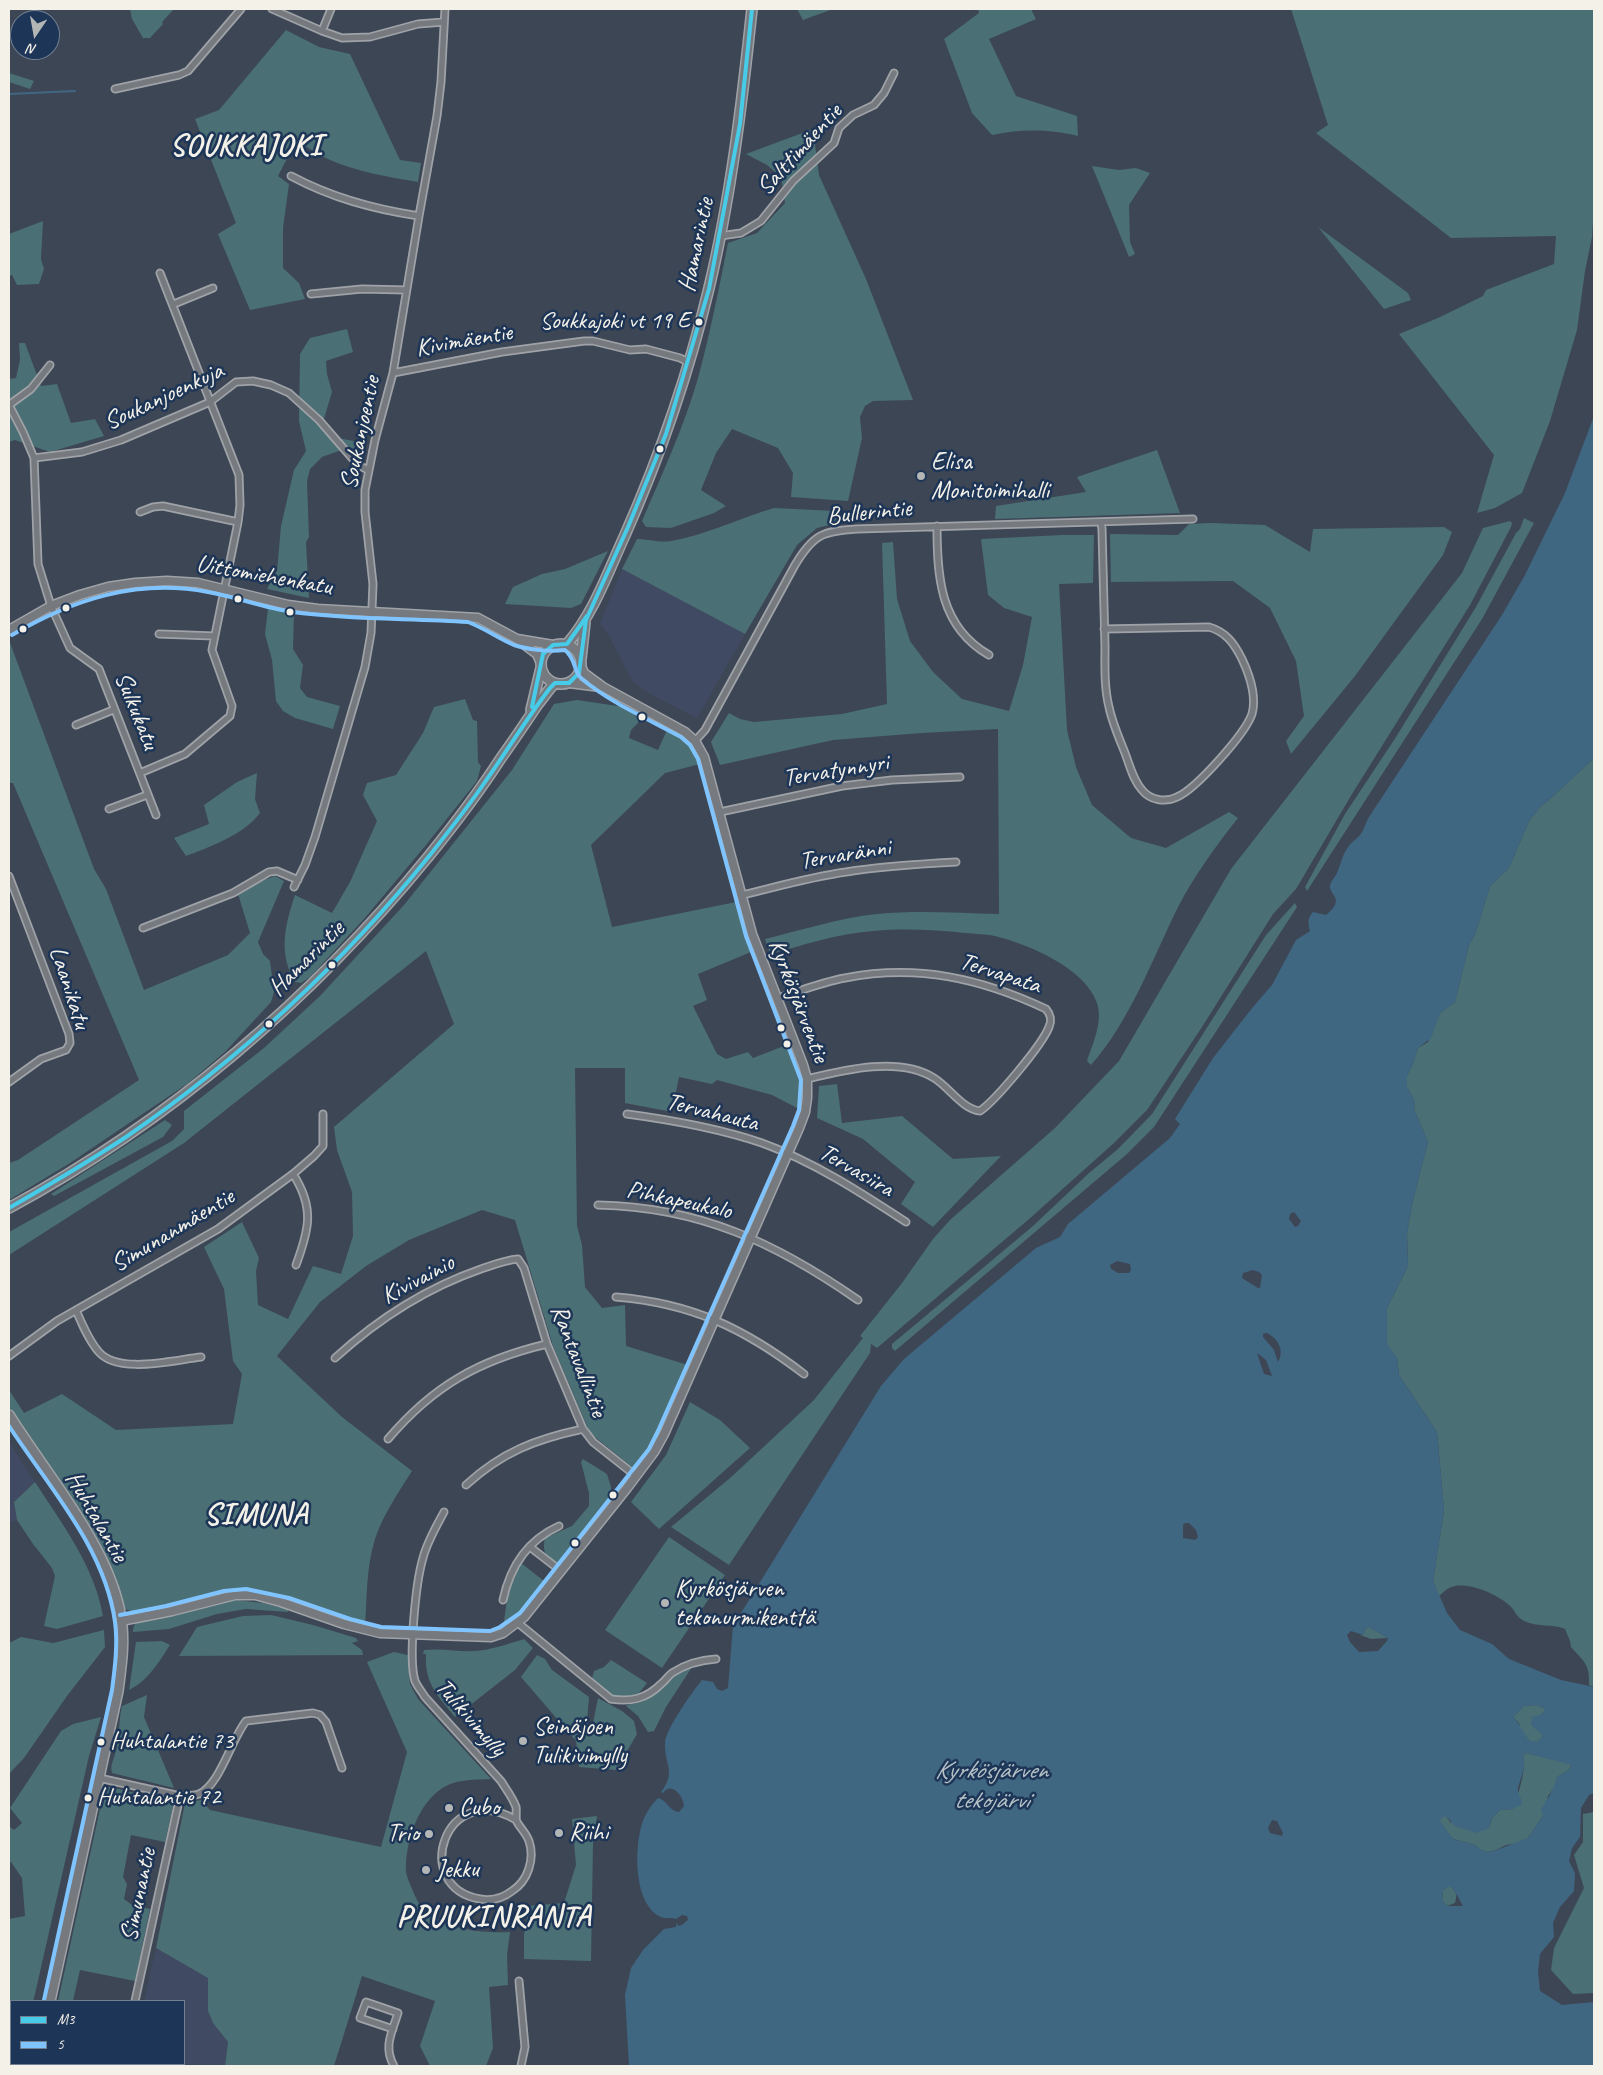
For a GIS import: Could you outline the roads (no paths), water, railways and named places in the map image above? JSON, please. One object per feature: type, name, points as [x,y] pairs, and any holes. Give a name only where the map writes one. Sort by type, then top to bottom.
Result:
[{"type":"main road","name":"Hamarintie","points":[[567,644],[586,620],[643,493],[666,434],[688,362],[709,289],[720,236],[740,124],[752,9]]},
{"type":"main road","name":"Hamarintie","points":[[581,663],[586,620]]},
{"type":"main road","points":[[567,644],[578,653],[581,663],[575,679],[569,682],[555,683],[544,675],[541,665],[547,649],[553,645],[567,644]]},
{"type":"main road","name":"Hamarintie","points":[[530,715],[541,665]]},
{"type":"main road","name":"Hamarintie","points":[[9,1208],[49,1186],[164,1110],[295,1002],[389,904],[430,855],[490,775],[530,715],[555,683]]},
{"type":"main road","name":"Huhtalantie","points":[[9,1415],[96,1549],[116,1597],[122,1621],[122,1656],[118,1691],[50,2000]]},
{"type":"street","points":[[115,89],[180,75],[188,71],[241,9]]},
{"type":"street","points":[[272,9],[342,38],[358,39],[418,24],[444,22]]},
{"type":"street","points":[[322,31],[331,9]]},
{"type":"street","name":"Soukanjoentie","points":[[294,887],[316,837],[361,682],[371,634],[373,584],[365,512],[365,490],[368,470],[393,373],[418,216],[437,116],[442,82],[445,9]]},
{"type":"street","name":"Salttimäentie","points":[[720,236],[742,233],[761,221],[793,181],[834,143],[839,128],[853,115],[874,105],[884,94],[894,72]]},
{"type":"street","points":[[291,176],[342,199],[418,216]]},
{"type":"street","points":[[140,773],[185,754],[230,716],[232,706],[212,650],[238,522],[240,504],[239,474],[174,304],[160,273]]},
{"type":"street","points":[[174,304],[213,288]]},
{"type":"street","points":[[311,294],[362,289],[406,290]]},
{"type":"street","name":"Kivimäentie","points":[[393,373],[502,352],[584,341],[593,341],[630,350],[646,349],[688,362]]},
{"type":"street","points":[[34,458],[9,405],[31,389],[50,365]]},
{"type":"street","name":"Soukanjoenkuja","points":[[34,458],[82,452],[121,440],[210,402],[236,382],[252,381],[272,385],[289,393],[319,420],[358,465],[368,470]]},
{"type":"street","name":"Sulkukatu","points":[[34,458],[38,564],[51,606],[70,648],[99,669],[113,710],[156,815]]},
{"type":"street","points":[[140,512],[153,507],[163,506],[238,522]]},
{"type":"street","name":"Bullerintie","points":[[695,741],[705,730],[805,548],[818,536],[843,529],[1193,519]]},
{"type":"street","points":[[1101,522],[1104,629],[1108,705],[1135,781],[1143,792],[1163,801],[1176,798],[1186,792],[1212,767],[1246,729],[1252,713],[1254,698],[1246,668],[1230,638],[1220,630],[1208,627],[1104,629]]},
{"type":"street","points":[[937,526],[940,580],[944,600],[952,620],[974,647],[989,655]]},
{"type":"street","name":"Uittomiehenkatu","points":[[9,630],[51,606],[108,587],[167,581],[198,583],[288,605],[318,609],[373,610],[478,618],[517,638],[538,654],[541,665]]},
{"type":"street","points":[[159,634],[214,636]]},
{"type":"street","name":"Uittomiehenkatu","points":[[517,638],[553,645]]},
{"type":"street","name":"Kyrkösjärventie","points":[[122,1621],[235,1595],[255,1595],[364,1630],[380,1633],[491,1637],[503,1634],[518,1623],[561,1571],[636,1476],[654,1452],[664,1434],[805,1112],[808,1098],[807,1079],[778,998],[756,946],[704,757],[695,741],[685,732],[603,687],[584,674],[581,663]]},
{"type":"street","name":"Kyrkösjärventie","points":[[569,682],[603,687]]},
{"type":"street","points":[[76,724],[113,710]]},
{"type":"street","name":"Tervatynnyri","points":[[720,812],[842,786],[892,780],[960,777]]},
{"type":"street","points":[[109,809],[147,795]]},
{"type":"street","name":"Tervaränni","points":[[742,895],[797,881],[845,872],[892,866],[956,862]]},
{"type":"street","points":[[143,928],[232,893],[269,872],[277,871],[298,880]]},
{"type":"street","name":"Laanikatu","points":[[9,876],[69,1034],[70,1043],[66,1050],[41,1059],[9,1082]]},
{"type":"street","name":"Tervapata","points":[[778,998],[843,978],[871,974],[929,973],[987,985],[1014,994],[1046,1009],[1050,1014],[1049,1028],[1031,1056],[985,1108],[980,1110],[969,1107],[935,1078],[920,1070],[902,1066],[858,1070],[807,1079]]},
{"type":"street","name":"Simunanmäentie","points":[[9,1356],[57,1321],[194,1244],[293,1174],[323,1146],[323,1114]]},
{"type":"street","name":"Tervahauta","points":[[627,1114],[672,1120],[728,1133],[787,1154]]},
{"type":"street","name":"Tervasiira","points":[[787,1154],[830,1174],[906,1222]]},
{"type":"street","points":[[293,1174],[307,1201],[308,1222],[307,1236],[296,1265]]},
{"type":"street","name":"Pihkapeukalo","points":[[598,1205],[670,1213],[717,1224],[751,1237],[806,1265],[858,1300]]},
{"type":"street","name":"Kivivainio","points":[[335,1358],[376,1324],[439,1285],[510,1260],[518,1259],[524,1268]]},
{"type":"street","name":"Rantavallintie","points":[[524,1268],[547,1344],[583,1429],[593,1442],[636,1476]]},
{"type":"street","points":[[616,1297],[668,1304],[693,1311],[739,1331],[770,1349],[804,1374]]},
{"type":"street","points":[[76,1310],[99,1352],[111,1362],[129,1364],[201,1357]]},
{"type":"street","points":[[388,1439],[410,1414],[436,1392],[460,1377],[488,1362],[547,1344]]},
{"type":"street","points":[[466,1485],[482,1470],[525,1445],[583,1429]]},
{"type":"street","name":"Tulikivimylly","points":[[444,1512],[423,1556],[416,1584],[412,1667],[415,1682],[431,1703],[501,1781],[516,1807],[516,1820],[530,1842],[532,1856],[529,1870],[522,1882],[505,1896],[483,1900],[467,1896],[454,1886],[447,1877],[441,1856],[442,1844],[453,1824],[461,1817],[482,1810],[504,1813],[516,1820]]},
{"type":"street","points":[[503,1600],[510,1575],[516,1564],[544,1534],[559,1526]]},
{"type":"street","points":[[530,1547],[561,1571]]},
{"type":"street","points":[[518,1623],[611,1700],[626,1701],[640,1699],[650,1694],[671,1674],[700,1660],[716,1659]]},
{"type":"street","points":[[99,1778],[180,1796],[191,1796],[201,1793],[208,1788],[238,1732],[246,1722],[313,1714],[320,1715],[326,1722],[342,1768]]},
{"type":"street","name":"Simunantie","points":[[135,2000],[180,1796]]},
{"type":"street","points":[[520,1981],[525,2047],[521,2066]]},
{"type":"street","points":[[393,2029],[360,2018],[366,2002],[398,2013],[388,2047],[389,2058],[394,2066]]},
{"type":"water","name":"Kyrkösjärven tekojärvi","points":[[1594,416],[1594,758],[1541,806],[1529,821],[1509,868],[1490,886],[1476,932],[1469,945],[1455,1002],[1440,1013],[1431,1038],[1418,1048],[1407,1076],[1407,1087],[1415,1102],[1414,1109],[1428,1142],[1413,1200],[1407,1233],[1408,1266],[1387,1308],[1387,1344],[1397,1358],[1399,1375],[1437,1432],[1444,1510],[1433,1581],[1447,1613],[1460,1630],[1492,1644],[1509,1659],[1561,1680],[1594,1687],[1594,1793],[1589,1795],[1581,1808],[1580,1837],[1572,1848],[1569,1861],[1575,1873],[1574,1891],[1560,1907],[1553,1923],[1554,1937],[1540,1954],[1538,1971],[1540,1991],[1562,2005],[1594,2002],[1594,2066],[629,2066],[625,1995],[631,1968],[643,1950],[664,1929],[676,1927],[677,1922],[678,1926],[682,1925],[688,1920],[687,1916],[682,1915],[676,1919],[663,1918],[652,1911],[641,1889],[637,1861],[642,1824],[647,1813],[658,1798],[673,1810],[679,1812],[684,1806],[679,1794],[673,1789],[670,1788],[663,1793],[661,1792],[666,1785],[669,1773],[665,1750],[666,1737],[674,1720],[702,1680],[713,1682],[717,1689],[722,1691],[728,1688],[733,1626],[881,1386],[904,1359],[1036,1248],[1060,1237],[1068,1224],[1170,1138],[1180,1124],[1175,1119],[1213,1058],[1272,985],[1296,940],[1310,931],[1308,921],[1311,914],[1313,912],[1326,915],[1335,905],[1335,897],[1330,885],[1345,852],[1361,833],[1369,817],[1502,615],[1525,575],[1565,493]],"holes":[[[1294,1212],[1301,1221],[1295,1227],[1289,1219],[1290,1214]],[[1117,1261],[1130,1264],[1131,1270],[1129,1273],[1118,1273],[1111,1269],[1110,1265]],[[1253,1270],[1259,1272],[1262,1275],[1260,1288],[1242,1278],[1243,1273]],[[1266,1333],[1277,1341],[1281,1353],[1278,1362],[1274,1350],[1263,1337],[1263,1334]],[[1257,1353],[1266,1360],[1272,1376],[1264,1374]],[[1185,1523],[1189,1523],[1196,1530],[1198,1537],[1195,1540],[1183,1538],[1183,1525]],[[1369,1627],[1388,1638],[1378,1651],[1359,1652],[1350,1642],[1347,1635],[1351,1631],[1363,1635],[1366,1628]],[[1537,1705],[1544,1708],[1544,1712],[1532,1717],[1531,1725],[1543,1736],[1538,1741],[1530,1741],[1513,1717],[1524,1706]],[[1526,1753],[1572,1765],[1569,1770],[1557,1777],[1555,1785],[1541,1809],[1543,1816],[1528,1838],[1487,1852],[1475,1845],[1453,1839],[1440,1821],[1442,1817],[1447,1817],[1455,1826],[1476,1833],[1489,1828],[1492,1818],[1500,1810],[1513,1809],[1522,1804],[1518,1788],[1524,1764],[1523,1755]],[[1272,1820],[1277,1821],[1283,1833],[1282,1836],[1270,1833],[1268,1828]],[[1451,1887],[1463,1906],[1447,1906],[1442,1901],[1443,1890]]]},
{"type":"waterway","points":[[9,94],[75,91]]},
{"type":"place","name":"Soukkajoki vt 19 E","points":[[699,322]]},
{"type":"place","name":"Elisa Monitoimihalli","points":[[921,476]]},
{"type":"place","name":"Kyrkösjärven tekonurmikenttä","points":[[665,1603]]},
{"type":"place","name":"Seinäjoen Tulikivimylly","points":[[523,1741]]},
{"type":"place","name":"Huhtalantie 73","points":[[101,1742]]},
{"type":"place","name":"Huhtalantie 72","points":[[88,1798]]},
{"type":"place","name":"Cubo","points":[[449,1808]]},
{"type":"place","name":"Riihi","points":[[559,1833]]},
{"type":"place","name":"Trio","points":[[429,1834]]},
{"type":"place","name":"Jekku","points":[[426,1870]]},
{"type":"district","name":"SOUKKAJOKI","points":[[246,147]]},
{"type":"district","name":"SIMUNA","points":[[256,1516]]},
{"type":"district","name":"PRUUKINRANTA","points":[[494,1918]]}]
